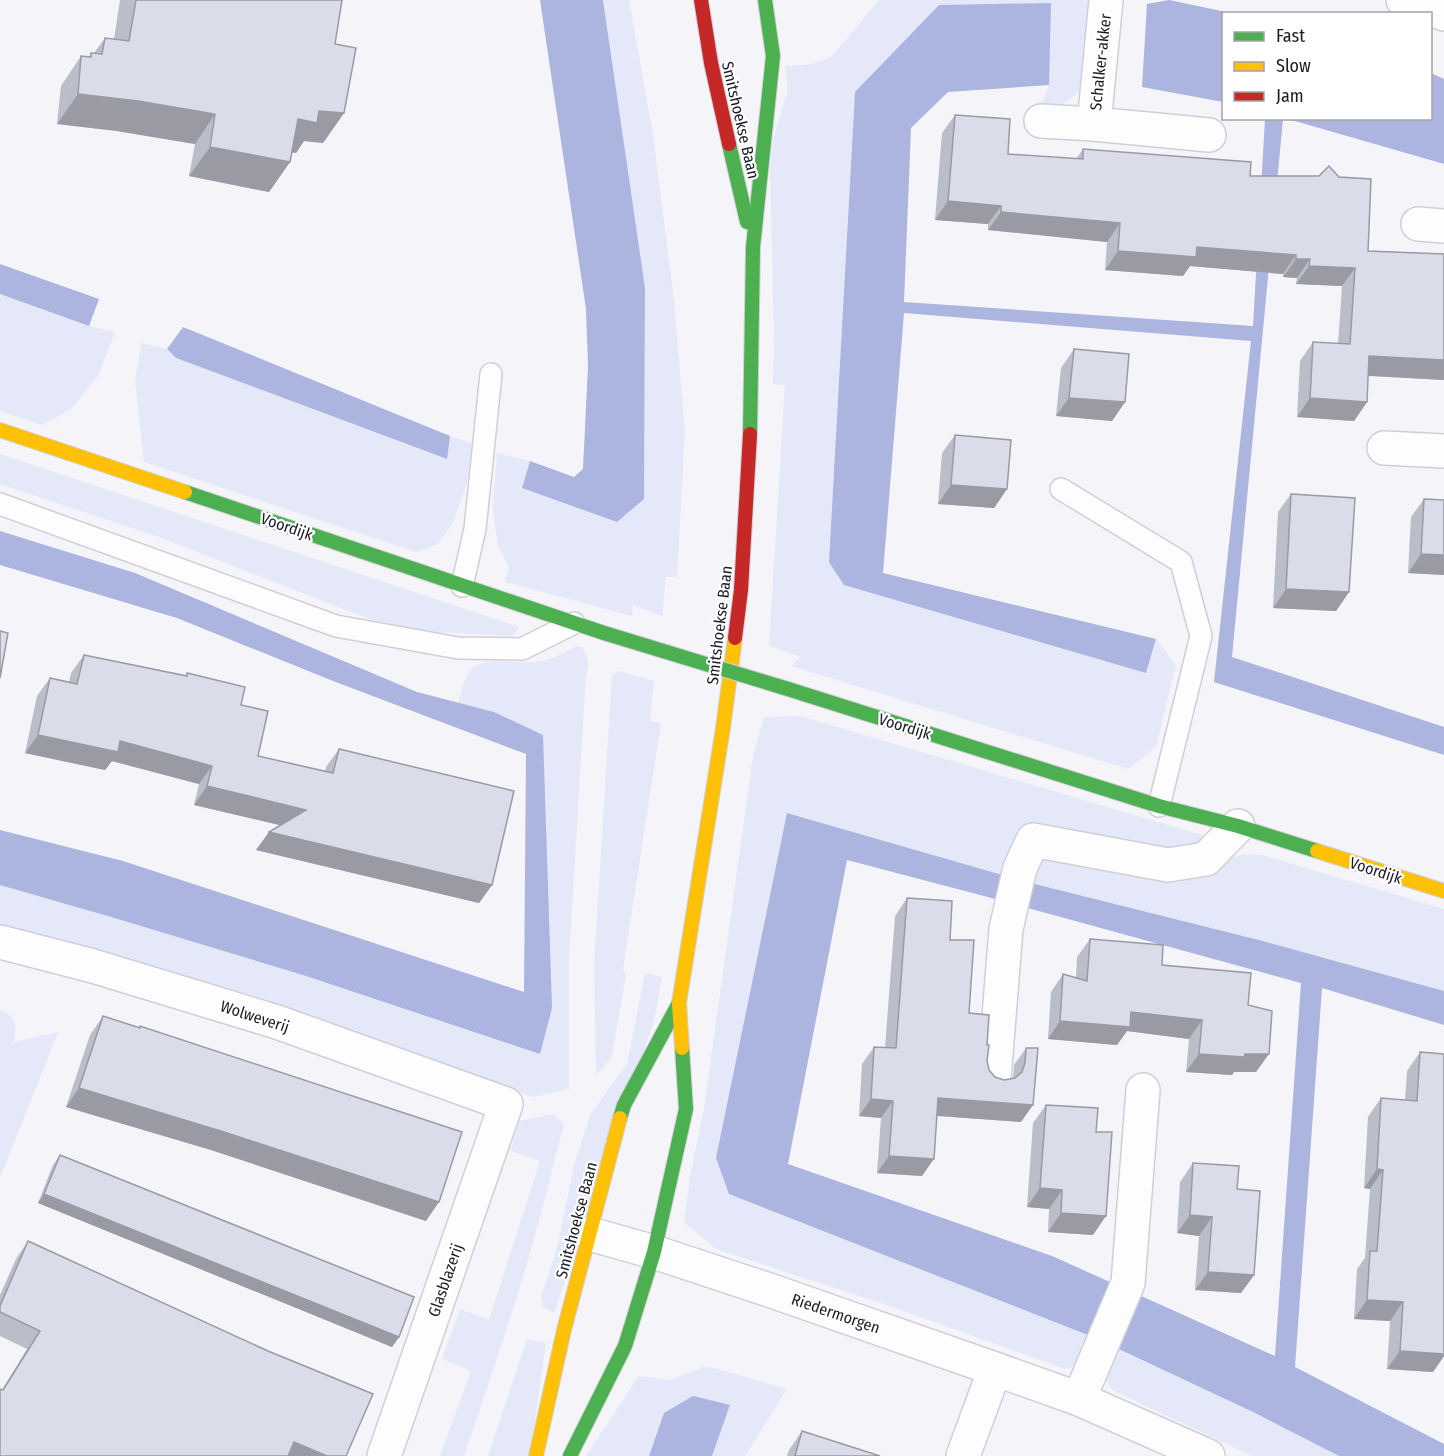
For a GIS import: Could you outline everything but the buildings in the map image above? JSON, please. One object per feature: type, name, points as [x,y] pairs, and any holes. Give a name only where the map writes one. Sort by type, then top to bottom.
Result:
[{"type":"street","name":"Smitshoekse Baan","points":[[701,0],[711,63],[753,247]]},
{"type":"street","name":"Smitshoekse Baan","points":[[570,1456],[625,1346],[654,1252],[686,1109],[679,1003],[723,728],[741,590],[750,449],[753,247],[773,56],[765,0]]},
{"type":"street","name":"Schalker-akker","points":[[1094,124],[1106,0]]},
{"type":"street","points":[[1403,0],[1444,14]]},
{"type":"street","name":"Schalker-akker","points":[[1041,121],[1209,135]]},
{"type":"street","name":"Voordijk","points":[[0,430],[604,633],[1159,806],[1238,826],[1444,891]]},
{"type":"street","points":[[1384,448],[1444,451]]},
{"type":"street","points":[[994,1079],[1006,929],[1020,868],[1033,840],[1168,865],[1206,859],[1238,826]]},
{"type":"street","name":"Wolweverij","points":[[0,942],[93,966],[277,1022],[506,1104]]},
{"type":"street","name":"Smitshoekse Baan","points":[[536,1456],[564,1330],[624,1105],[679,1003]]},
{"type":"street","points":[[1079,1399],[1128,1283],[1143,1090]]},
{"type":"street","name":"Glasblazerij","points":[[384,1456],[506,1104]]},
{"type":"street","name":"Riedermorgen","points":[[590,1234],[654,1252],[772,1291],[1079,1399],[1208,1456]]},
{"type":"street","points":[[963,1456],[994,1369]]},
{"type":"lane","points":[[462,586],[475,530],[491,374]]},
{"type":"lane","points":[[1061,489],[1181,562],[1201,636],[1159,806]]},
{"type":"lane","points":[[0,504],[336,626],[458,648],[522,649],[573,622]]},
{"type":"shaded area","points":[[603,0],[629,0],[653,135],[674,300],[685,431],[677,577],[666,577],[662,616],[633,605],[632,616],[505,582],[509,567],[498,546],[493,511],[497,453],[530,461],[522,488],[617,522],[644,499],[645,288]]},
{"type":"shaded area","points":[[879,0],[1098,0],[1089,83],[1064,104],[1042,104],[1049,85],[855,92],[829,562],[1147,672],[1156,639],[1176,665],[1156,747],[1128,769],[791,666],[801,657],[769,646],[785,385],[773,384],[770,170],[773,140],[788,89],[785,66],[818,62],[835,53]]},
{"type":"shaded area","points":[[0,294],[89,326],[115,332],[98,376],[71,409],[42,425],[0,411]]},
{"type":"shaded area","points":[[142,343],[167,349],[176,358],[446,459],[450,436],[474,444],[467,483],[453,523],[438,544],[416,552],[144,462],[135,379]]},
{"type":"shaded area","points":[[0,454],[519,627],[513,636],[433,632],[369,619],[159,537],[0,484]]},
{"type":"shaded area","points":[[576,646],[582,647],[588,667],[569,960],[569,1089],[533,1097],[243,999],[0,929],[0,885],[306,976],[540,1054],[543,735],[494,712],[458,703],[467,676],[478,664],[494,661],[537,662],[567,652]]},
{"type":"shaded area","points":[[619,671],[654,681],[650,721],[661,723],[623,969],[626,975],[612,1056],[596,1076],[594,964],[612,675]]},
{"type":"shaded area","points":[[800,716],[1209,837],[1196,847],[1185,850],[1156,849],[1039,825],[1005,876],[788,813],[716,1158],[1093,1337],[1077,1366],[1065,1369],[887,1305],[716,1249],[684,1222],[690,1176],[704,1109],[753,756],[764,717]]},
{"type":"shaded area","points":[[1040,853],[1186,879],[1206,878],[1231,859],[1243,854],[1262,855],[1444,909],[1444,991],[1263,941],[1027,882]]},
{"type":"shaded area","points":[[645,973],[662,977],[654,1021],[554,1313],[543,1307],[541,1297],[557,1248],[574,1166],[590,1115],[627,1064]]},
{"type":"shaded area","points":[[0,1010],[13,1019],[14,1042],[58,1032],[0,1178]]},
{"type":"shaded area","points":[[553,1114],[564,1124],[532,1247],[494,1367],[464,1456],[440,1456],[471,1371],[442,1359],[460,1309],[489,1320],[540,1161],[511,1151],[519,1121]]},
{"type":"shaded area","points":[[527,1339],[546,1343],[530,1456],[488,1456]]},
{"type":"shaded area","points":[[1115,1348],[1253,1412],[1339,1456],[1252,1456],[1112,1390],[1106,1378],[1106,1369]]},
{"type":"shaded area","points":[[704,1367],[787,1389],[745,1456],[712,1456],[730,1406],[664,1413],[649,1456],[586,1456],[639,1376],[670,1380]]},
{"type":"water","points":[[540,0],[603,0],[645,288],[644,499],[617,522],[522,488],[530,461],[574,477],[583,469],[588,366],[586,309]]},
{"type":"water","points":[[1169,0],[1226,12],[1222,12],[1222,102],[1142,87],[1147,4]]},
{"type":"water","points":[[1051,3],[1049,85],[948,92],[911,128],[904,302],[1253,326],[1265,120],[1283,120],[1232,657],[1444,727],[1444,755],[1214,682],[1251,341],[904,313],[883,573],[1156,639],[1146,673],[844,585],[829,562],[855,92],[939,5]]},
{"type":"water","points":[[1432,73],[1444,79],[1444,164],[1291,120],[1432,120]]},
{"type":"water","points":[[0,264],[99,299],[89,326],[0,294]]},
{"type":"water","points":[[183,327],[450,436],[447,459],[176,358],[167,349]]},
{"type":"water","points":[[0,531],[135,573],[417,692],[494,712],[543,735],[552,1008],[540,1054],[306,976],[0,885],[0,830],[123,861],[524,992],[526,754],[333,681],[177,618],[0,565]]},
{"type":"water","points":[[787,813],[1027,882],[1263,941],[1444,991],[1444,1025],[1322,988],[1295,1367],[1444,1444],[1444,1456],[1339,1456],[1253,1412],[1093,1337],[729,1194],[716,1158]],"holes":[[[847,860],[1301,983],[1275,1356],[1052,1256],[788,1164]]]},
{"type":"water","points":[[693,1396],[730,1405],[712,1456],[649,1456],[664,1413]]},
{"type":"traffic: fast","points":[[750,434],[753,247],[773,56],[765,0]]},
{"type":"traffic: fast","points":[[729,144],[747,222]]},
{"type":"traffic: fast","points":[[185,492],[604,633]]},
{"type":"traffic: fast","points":[[604,633],[788,689]]},
{"type":"traffic: fast","points":[[788,689],[1159,806],[1238,826],[1317,851]]},
{"type":"traffic: fast","points":[[620,1118],[624,1105],[679,1003]]},
{"type":"traffic: fast","points":[[570,1456],[625,1346],[654,1252],[686,1109],[682,1048]]},
{"type":"traffic: slow","points":[[0,430],[185,492]]},
{"type":"traffic: slow","points":[[682,1048],[679,1003],[735,638]]},
{"type":"traffic: slow","points":[[1317,851],[1444,891]]},
{"type":"traffic: slow","points":[[536,1456],[564,1330],[620,1118]]},
{"type":"traffic: jam","points":[[701,0],[711,63],[729,144]]},
{"type":"traffic: jam","points":[[735,638],[741,590],[750,434]]}]
